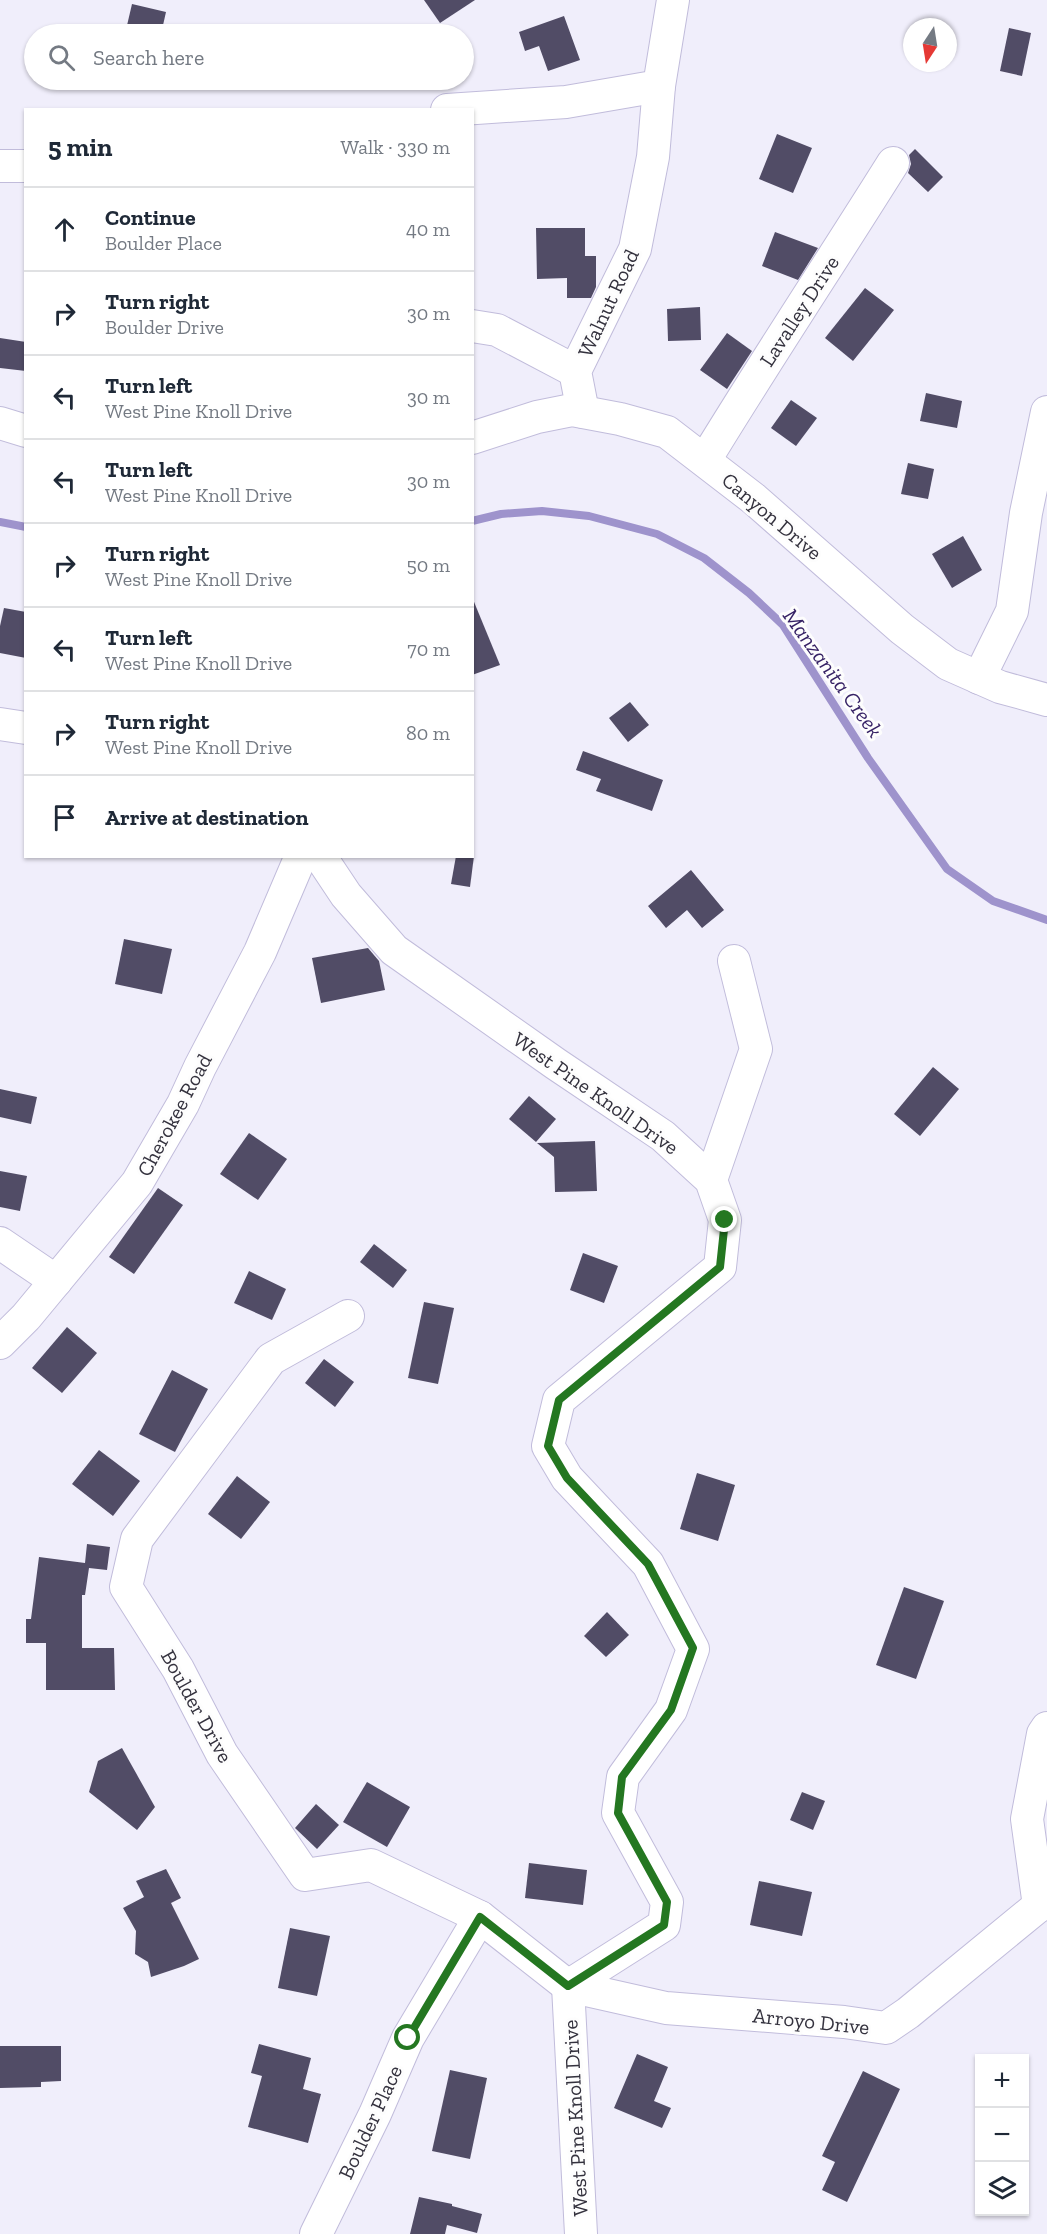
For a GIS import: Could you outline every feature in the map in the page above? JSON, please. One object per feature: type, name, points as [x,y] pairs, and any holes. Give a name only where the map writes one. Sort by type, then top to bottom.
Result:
[{"type":"street","name":"Walnut Road","points":[[583,412],[575,371],[635,249],[653,157],[659,86],[673,0]]},
{"type":"street","points":[[474,108],[566,102],[659,86]]},
{"type":"street","name":"Lavalley Drive","points":[[705,460],[753,381],[822,278],[893,162]]},
{"type":"street","points":[[0,166],[24,166]]},
{"type":"street","points":[[474,326],[497,330],[575,371]]},
{"type":"street","name":"Canyon Drive","points":[[474,437],[537,417],[572,410],[620,418],[667,432],[754,500],[902,629],[948,664],[1000,687],[1047,700]]},
{"type":"street","points":[[979,678],[1012,611],[1026,513],[1047,412]]},
{"type":"street","points":[[0,423],[24,430]]},
{"type":"street","points":[[0,724],[24,728]]},
{"type":"street","name":"Cherokee Road","points":[[0,1343],[26,1317],[137,1183],[183,1104],[260,952],[300,858]]},
{"type":"street","name":"West Pine Knoll Drive","points":[[321,858],[346,895],[394,950],[663,1136],[711,1180],[725,1220],[720,1267],[559,1400],[548,1446],[567,1478],[648,1564],[693,1648],[671,1710],[622,1777],[618,1813],[667,1902],[664,1925],[568,1986],[581,2234]]},
{"type":"street","points":[[711,1180],[756,1049],[734,961]]},
{"type":"street","points":[[0,1243],[56,1281]]},
{"type":"street","name":"Boulder Drive","points":[[348,1316],[272,1359],[137,1539],[126,1587],[178,1668],[222,1754],[305,1875],[371,1865],[480,1917],[568,1986]]},
{"type":"street","points":[[1043,1903],[1027,1820],[1043,1734],[1047,1728]]},
{"type":"street","name":"Arroyo Drive","points":[[568,1986],[666,2008],[844,2022],[886,2028],[908,2013],[1043,1903]]},
{"type":"street","name":"Boulder Place","points":[[316,2234],[375,2114],[408,2038],[480,1917]]},
{"type":"building","points":[[424,0],[475,0],[440,23]]},
{"type":"building","points":[[132,4],[166,12],[163,24],[127,24]]},
{"type":"building","points":[[564,16],[580,60],[548,71],[539,46],[525,51],[519,32]]},
{"type":"building","points":[[1009,28],[1031,33],[1022,76],[1000,71]]},
{"type":"building","points":[[777,134],[812,148],[793,193],[759,179]]},
{"type":"building","points":[[915,149],[943,177],[928,192],[908,173],[911,164],[909,155]]},
{"type":"building","points":[[536,228],[585,228],[585,256],[596,256],[596,287],[591,298],[567,298],[567,278],[537,279]]},
{"type":"building","points":[[775,232],[818,248],[798,280],[762,266]]},
{"type":"building","points":[[865,288],[894,310],[853,361],[825,338]]},
{"type":"building","points":[[700,307],[701,340],[668,341],[667,309]]},
{"type":"building","points":[[727,333],[752,351],[727,389],[700,370]]},
{"type":"building","points":[[0,338],[24,342],[24,371],[0,368]]},
{"type":"building","points":[[926,393],[962,401],[957,428],[920,421]]},
{"type":"building","points":[[791,400],[817,418],[796,446],[771,428]]},
{"type":"building","points":[[908,463],[934,469],[928,499],[901,494]]},
{"type":"building","points":[[963,536],[982,570],[952,588],[932,554]]},
{"type":"building","points":[[474,602],[500,665],[474,674]]},
{"type":"building","points":[[4,608],[24,612],[24,658],[0,653],[0,626]]},
{"type":"building","points":[[630,702],[649,725],[628,742],[609,718]]},
{"type":"building","points":[[583,751],[663,780],[652,811],[596,791],[601,779],[576,770]]},
{"type":"building","points":[[456,858],[474,858],[470,887],[451,884]]},
{"type":"building","points":[[691,870],[724,910],[702,928],[687,910],[666,928],[648,906]]},
{"type":"building","points":[[124,939],[172,949],[162,994],[115,984]]},
{"type":"building","points":[[368,948],[379,961],[385,990],[321,1003],[312,958]]},
{"type":"building","points":[[933,1067],[959,1089],[920,1136],[894,1114]]},
{"type":"building","points":[[0,1089],[37,1097],[31,1124],[0,1117]]},
{"type":"building","points":[[529,1096],[556,1119],[536,1142],[509,1119]]},
{"type":"building","points":[[249,1133],[287,1159],[258,1200],[220,1174]]},
{"type":"building","points":[[595,1141],[597,1191],[555,1192],[554,1157],[537,1143]]},
{"type":"building","points":[[0,1171],[27,1176],[20,1211],[0,1207]]},
{"type":"building","points":[[158,1188],[183,1205],[134,1274],[109,1257]]},
{"type":"building","points":[[374,1244],[407,1270],[393,1288],[360,1262]]},
{"type":"building","points":[[583,1253],[618,1266],[604,1303],[570,1290]]},
{"type":"building","points":[[249,1271],[286,1289],[272,1320],[234,1303]]},
{"type":"building","points":[[424,1302],[454,1308],[438,1384],[408,1378]]},
{"type":"building","points":[[67,1327],[97,1353],[62,1393],[32,1368]]},
{"type":"building","points":[[324,1359],[354,1382],[335,1407],[305,1383]]},
{"type":"building","points":[[172,1370],[208,1389],[175,1452],[139,1434]]},
{"type":"building","points":[[99,1450],[140,1481],[113,1516],[72,1484]]},
{"type":"building","points":[[697,1473],[735,1485],[718,1541],[680,1529]]},
{"type":"building","points":[[237,1476],[270,1502],[241,1539],[208,1514]]},
{"type":"building","points":[[87,1544],[110,1547],[107,1570],[89,1568],[85,1595],[82,1595],[82,1648],[114,1648],[115,1690],[46,1690],[46,1643],[26,1643],[26,1619],[31,1619],[39,1557],[85,1563]]},
{"type":"building","points":[[904,1587],[944,1601],[916,1679],[876,1665]]},
{"type":"building","points":[[607,1612],[629,1635],[606,1657],[584,1636]]},
{"type":"building","points":[[122,1748],[155,1807],[137,1830],[89,1792],[98,1761]]},
{"type":"building","points":[[367,1782],[410,1807],[387,1847],[343,1822]]},
{"type":"building","points":[[802,1792],[825,1801],[813,1830],[790,1820]]},
{"type":"building","points":[[316,1804],[339,1825],[317,1849],[295,1828]]},
{"type":"building","points":[[529,1863],[587,1870],[583,1905],[525,1898]]},
{"type":"building","points":[[166,1869],[181,1898],[171,1903],[199,1959],[151,1977],[148,1962],[135,1954],[136,1931],[123,1908],[144,1897],[136,1881]]},
{"type":"building","points":[[759,1881],[812,1892],[802,1936],[750,1925]]},
{"type":"building","points":[[290,1928],[330,1936],[317,1996],[278,1988]]},
{"type":"building","points":[[259,2044],[311,2058],[303,2089],[321,2094],[308,2143],[248,2127],[262,2076],[251,2073]]},
{"type":"building","points":[[0,2046],[61,2046],[61,2081],[41,2082],[41,2087],[0,2088]]},
{"type":"building","points":[[637,2054],[668,2067],[654,2101],[671,2108],[662,2128],[614,2108]]},
{"type":"building","points":[[450,2070],[487,2078],[470,2159],[432,2151]]},
{"type":"building","points":[[863,2071],[900,2089],[847,2202],[822,2190],[835,2162],[822,2156]]},
{"type":"building","points":[[419,2197],[452,2204],[452,2206],[482,2214],[477,2233],[447,2225],[445,2234],[410,2234]]},
{"type":"waterway","name":"Manzanita Creek","points":[[474,521],[501,514],[542,511],[589,516],[657,534],[704,558],[749,593],[783,625],[868,758],[947,869],[993,901],[1047,920]]},
{"type":"waterway","name":"Manzanita Creek","points":[[0,522],[24,527]]},
{"type":"route","points":[[408,2038],[480,1917],[568,1986],[664,1925],[667,1902],[618,1813],[622,1777],[671,1710],[693,1648],[648,1564],[567,1478],[548,1446],[559,1400],[720,1267],[725,1220]]}]
